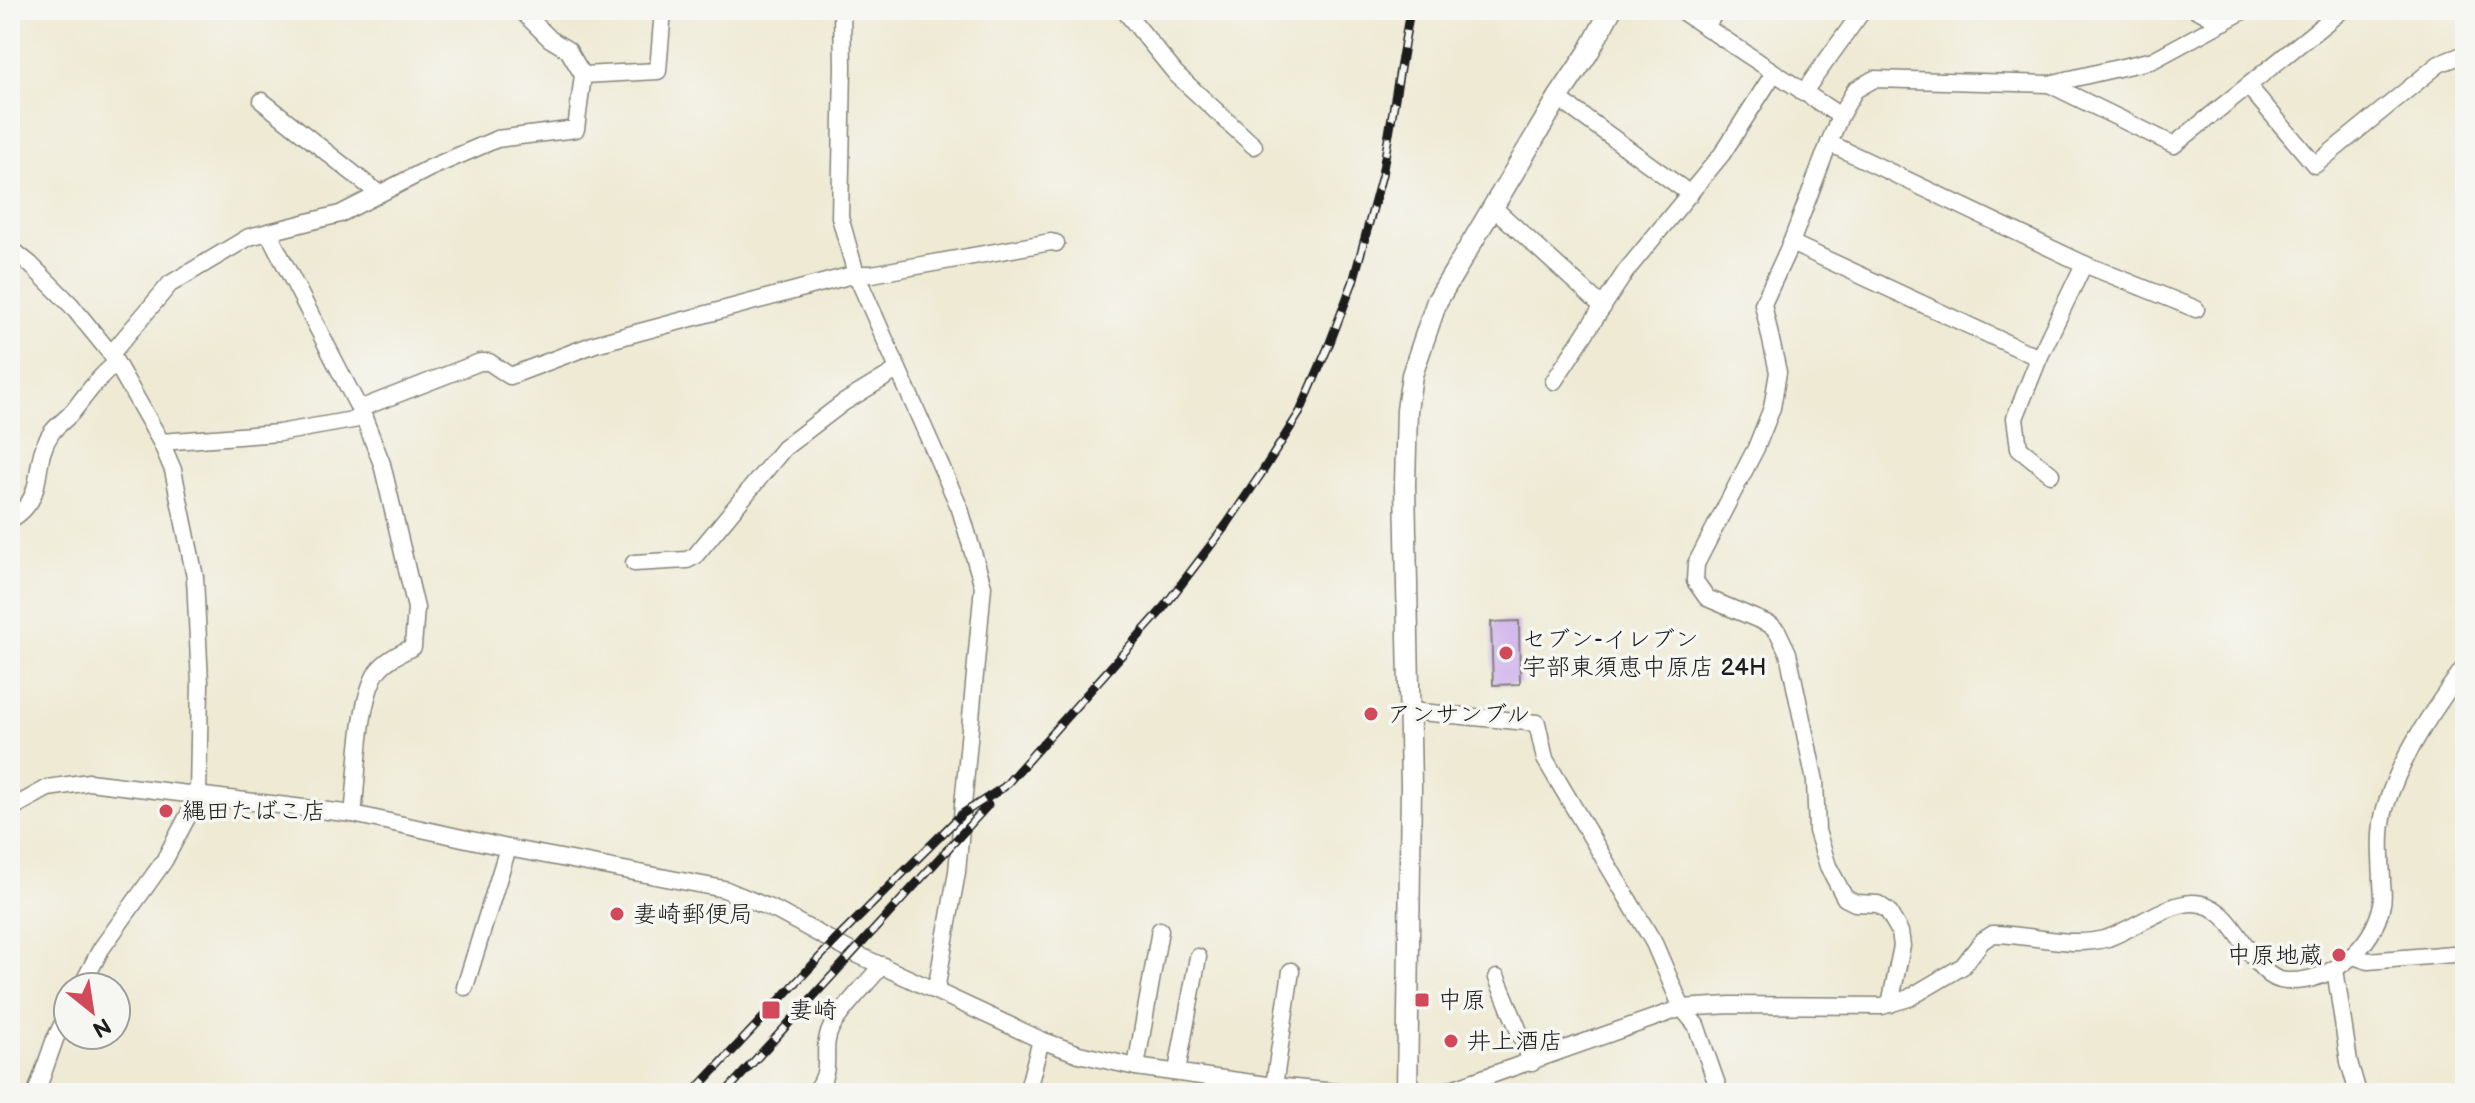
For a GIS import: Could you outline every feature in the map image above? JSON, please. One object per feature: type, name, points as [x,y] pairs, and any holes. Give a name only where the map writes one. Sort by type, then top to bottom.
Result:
[{"type":"street","points":[[10,520],[32,503],[43,449],[52,432],[73,412],[170,284],[249,237],[340,214],[378,193],[497,139],[576,129],[583,75],[568,50],[550,39],[521,10]]},
{"type":"street","points":[[583,75],[658,71],[663,10]]},
{"type":"street","points":[[842,10],[840,217],[856,274],[960,509],[983,586],[957,872],[936,990]]},
{"type":"street","points":[[1124,10],[1176,74],[1254,146]]},
{"type":"street","points":[[1407,1093],[1410,711],[1405,484],[1407,410],[1412,375],[1437,301],[1461,256],[1494,208],[1611,10]]},
{"type":"street","points":[[1680,10],[1840,116]]},
{"type":"street","points":[[1706,26],[1717,10]]},
{"type":"street","points":[[1803,93],[1863,10]]},
{"type":"street","points":[[2197,10],[2224,22]]},
{"type":"street","points":[[1890,1004],[1902,946],[1900,932],[1888,911],[1878,904],[1855,903],[1845,898],[1828,866],[1817,831],[1815,781],[1788,653],[1771,625],[1707,598],[1695,581],[1696,564],[1705,543],[1741,479],[1772,408],[1778,372],[1763,304],[1791,243],[1840,116],[1855,90],[1874,79],[2049,84],[2153,60],[2245,10]]},
{"type":"street","points":[[2049,84],[2174,145],[2342,10]]},
{"type":"street","points":[[2249,87],[2315,165],[2439,64],[2465,54]]},
{"type":"street","points":[[1554,381],[1626,271],[1722,154],[1774,73]]},
{"type":"street","points":[[1558,98],[1690,194]]},
{"type":"street","points":[[262,101],[378,193]]},
{"type":"street","points":[[1829,143],[2084,264],[2196,309]]},
{"type":"street","points":[[1494,208],[1603,307]]},
{"type":"street","points":[[268,232],[362,414],[382,464],[416,608],[413,647],[378,669],[366,702],[353,814]]},
{"type":"street","points":[[161,442],[279,433],[362,414],[480,362],[489,362],[510,376],[606,341],[856,274],[872,274],[1056,243]]},
{"type":"street","points":[[1791,243],[2039,358]]},
{"type":"street","points":[[10,248],[71,305],[113,358],[161,442],[173,470],[195,577],[200,683],[198,797],[164,861],[101,949],[89,971]]},
{"type":"street","points":[[2051,474],[2019,448],[2015,418],[2039,358],[2084,264]]},
{"type":"street","points":[[634,563],[687,560],[695,556],[784,448],[843,403],[897,370]]},
{"type":"street","points":[[1440,1093],[1682,1008],[1890,1004],[1909,998],[1963,966],[1982,941],[1993,934],[2081,942],[2107,938],[2192,903],[2215,909],[2268,974],[2283,981],[2311,979],[2335,969],[2353,956],[2374,924],[2383,903],[2379,838],[2386,805],[2417,734],[2465,666]]},
{"type":"street","points":[[1410,711],[1537,723],[1545,759],[1654,943],[1682,1008],[1696,1025],[1720,1093]]},
{"type":"street","points":[[10,809],[48,788],[78,783],[353,814],[508,848],[724,889],[777,911],[844,948],[1041,1040],[1079,1054],[1136,1067],[1346,1093]]},
{"type":"street","points":[[465,987],[508,848]]},
{"type":"street","points":[[1136,1067],[1160,930]]},
{"type":"street","points":[[2353,956],[2368,961],[2465,953]]},
{"type":"street","points":[[1177,1071],[1198,957]]},
{"type":"street","points":[[814,1093],[828,1069],[826,1049],[830,1030],[882,965]]},
{"type":"street","points":[[2335,969],[2349,1062],[2358,1093]]},
{"type":"street","points":[[1274,1086],[1291,971]]},
{"type":"street","points":[[1497,978],[1532,1063]]},
{"type":"street","points":[[1027,1093],[1041,1040]]},
{"type":"street","points":[[36,1093],[52,1048]]},
{"type":"building","name":"セブン-イレブン 宇部東須恵中原店 24H","points":[[1519,621],[1520,684],[1493,685],[1491,622]]},
{"type":"railway","points":[[693,1093],[834,942],[962,814],[1004,787],[1160,612],[1261,474],[1300,412],[1353,282],[1382,175],[1410,10]]},
{"type":"railway","points":[[725,1093],[988,805]]},
{"type":"place","name":"セブン-イレブン 宇部東須恵中原店 24H","points":[[1506,653]]},
{"type":"place","name":"アンサンブル","points":[[1371,714]]},
{"type":"place","name":"縄田たばこ店","points":[[166,811]]},
{"type":"place","name":"妻崎郵便局","points":[[617,914]]},
{"type":"place","name":"中原地蔵","points":[[2339,955]]},
{"type":"place","name":"中原","points":[[1422,1000]]},
{"type":"place","name":"妻崎","points":[[771,1010]]},
{"type":"place","name":"井上酒店","points":[[1451,1041]]}]
